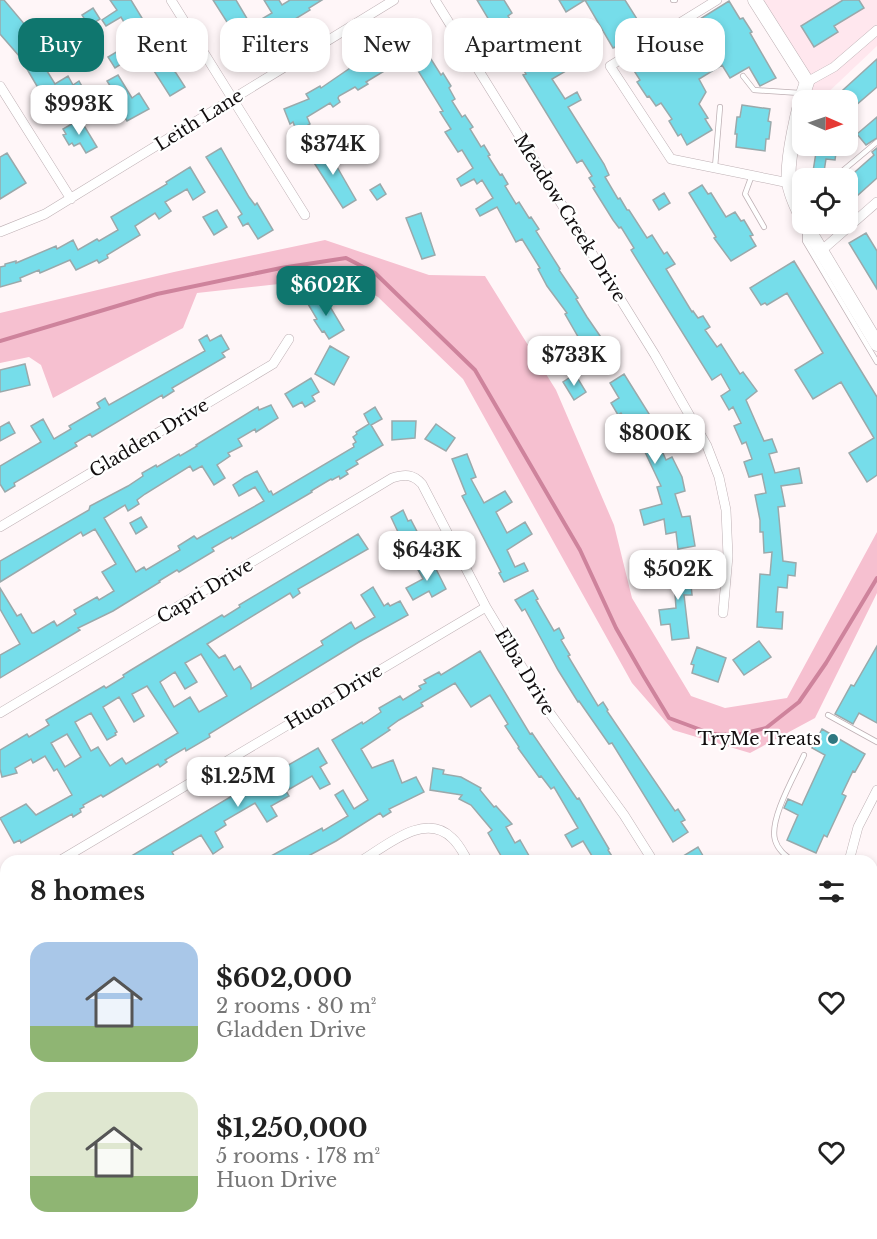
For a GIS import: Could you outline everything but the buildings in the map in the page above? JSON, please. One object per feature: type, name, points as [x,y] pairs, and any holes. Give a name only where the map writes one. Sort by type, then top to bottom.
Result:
[{"type":"street","points":[[171,0],[305,214]]},
{"type":"street","name":"Leith Lane","points":[[0,232],[45,214],[71,199],[394,0]]},
{"type":"street","name":"Meadow Creek Drive","points":[[435,0],[655,355],[707,446],[726,510],[728,556],[723,613]]},
{"type":"street","points":[[717,0],[610,66],[671,159],[789,183]]},
{"type":"street","points":[[755,0],[805,88]]},
{"type":"street","points":[[792,188],[789,183],[798,111],[805,88],[834,67],[877,30]]},
{"type":"street","points":[[0,86],[71,199]]},
{"type":"street","points":[[821,251],[877,202]]},
{"type":"street","points":[[811,234],[877,344]]},
{"type":"street","name":"Gladden Drive","points":[[0,527],[273,364],[289,339]]},
{"type":"street","name":"Elba Drive","points":[[411,475],[426,490],[486,606],[549,712],[624,814],[649,855]]},
{"type":"street","name":"Capri Drive","points":[[0,713],[392,478],[411,475]]},
{"type":"street","name":"Huon Drive","points":[[69,855],[486,606]]},
{"type":"street","points":[[851,855],[858,827],[877,790]]},
{"type":"street","points":[[371,855],[409,832],[430,827],[447,833],[464,855]]},
{"type":"lane","points":[[743,76],[753,90],[805,88]]},
{"type":"lane","points":[[714,168],[720,107]]},
{"type":"lane","points":[[846,168],[877,142]]},
{"type":"lane","points":[[752,175],[745,194],[764,227]]},
{"type":"lane","points":[[804,234],[805,242],[877,362]]},
{"type":"lane","points":[[828,715],[877,742]]},
{"type":"lane","points":[[785,855],[775,839],[774,822],[804,755]]},
{"type":"shaded area","points":[[750,0],[877,0],[877,46],[831,90],[807,90]]},
{"type":"shaded area","points":[[325,240],[429,275],[485,276],[556,390],[614,525],[632,598],[691,696],[725,708],[787,698],[877,532],[877,593],[815,718],[750,753],[673,730],[632,683],[463,379],[378,297],[342,277],[197,293],[183,328],[53,398],[41,365],[29,357],[0,363],[0,313],[174,272]]},
{"type":"waterway","points":[[0,341],[157,294],[281,268],[346,258],[375,273],[475,370],[580,550],[616,628],[669,718],[712,734],[737,735],[766,728],[799,702],[826,663],[877,578]]},
{"type":"place","name":"TryMe Treats","points":[[833,739]]}]
